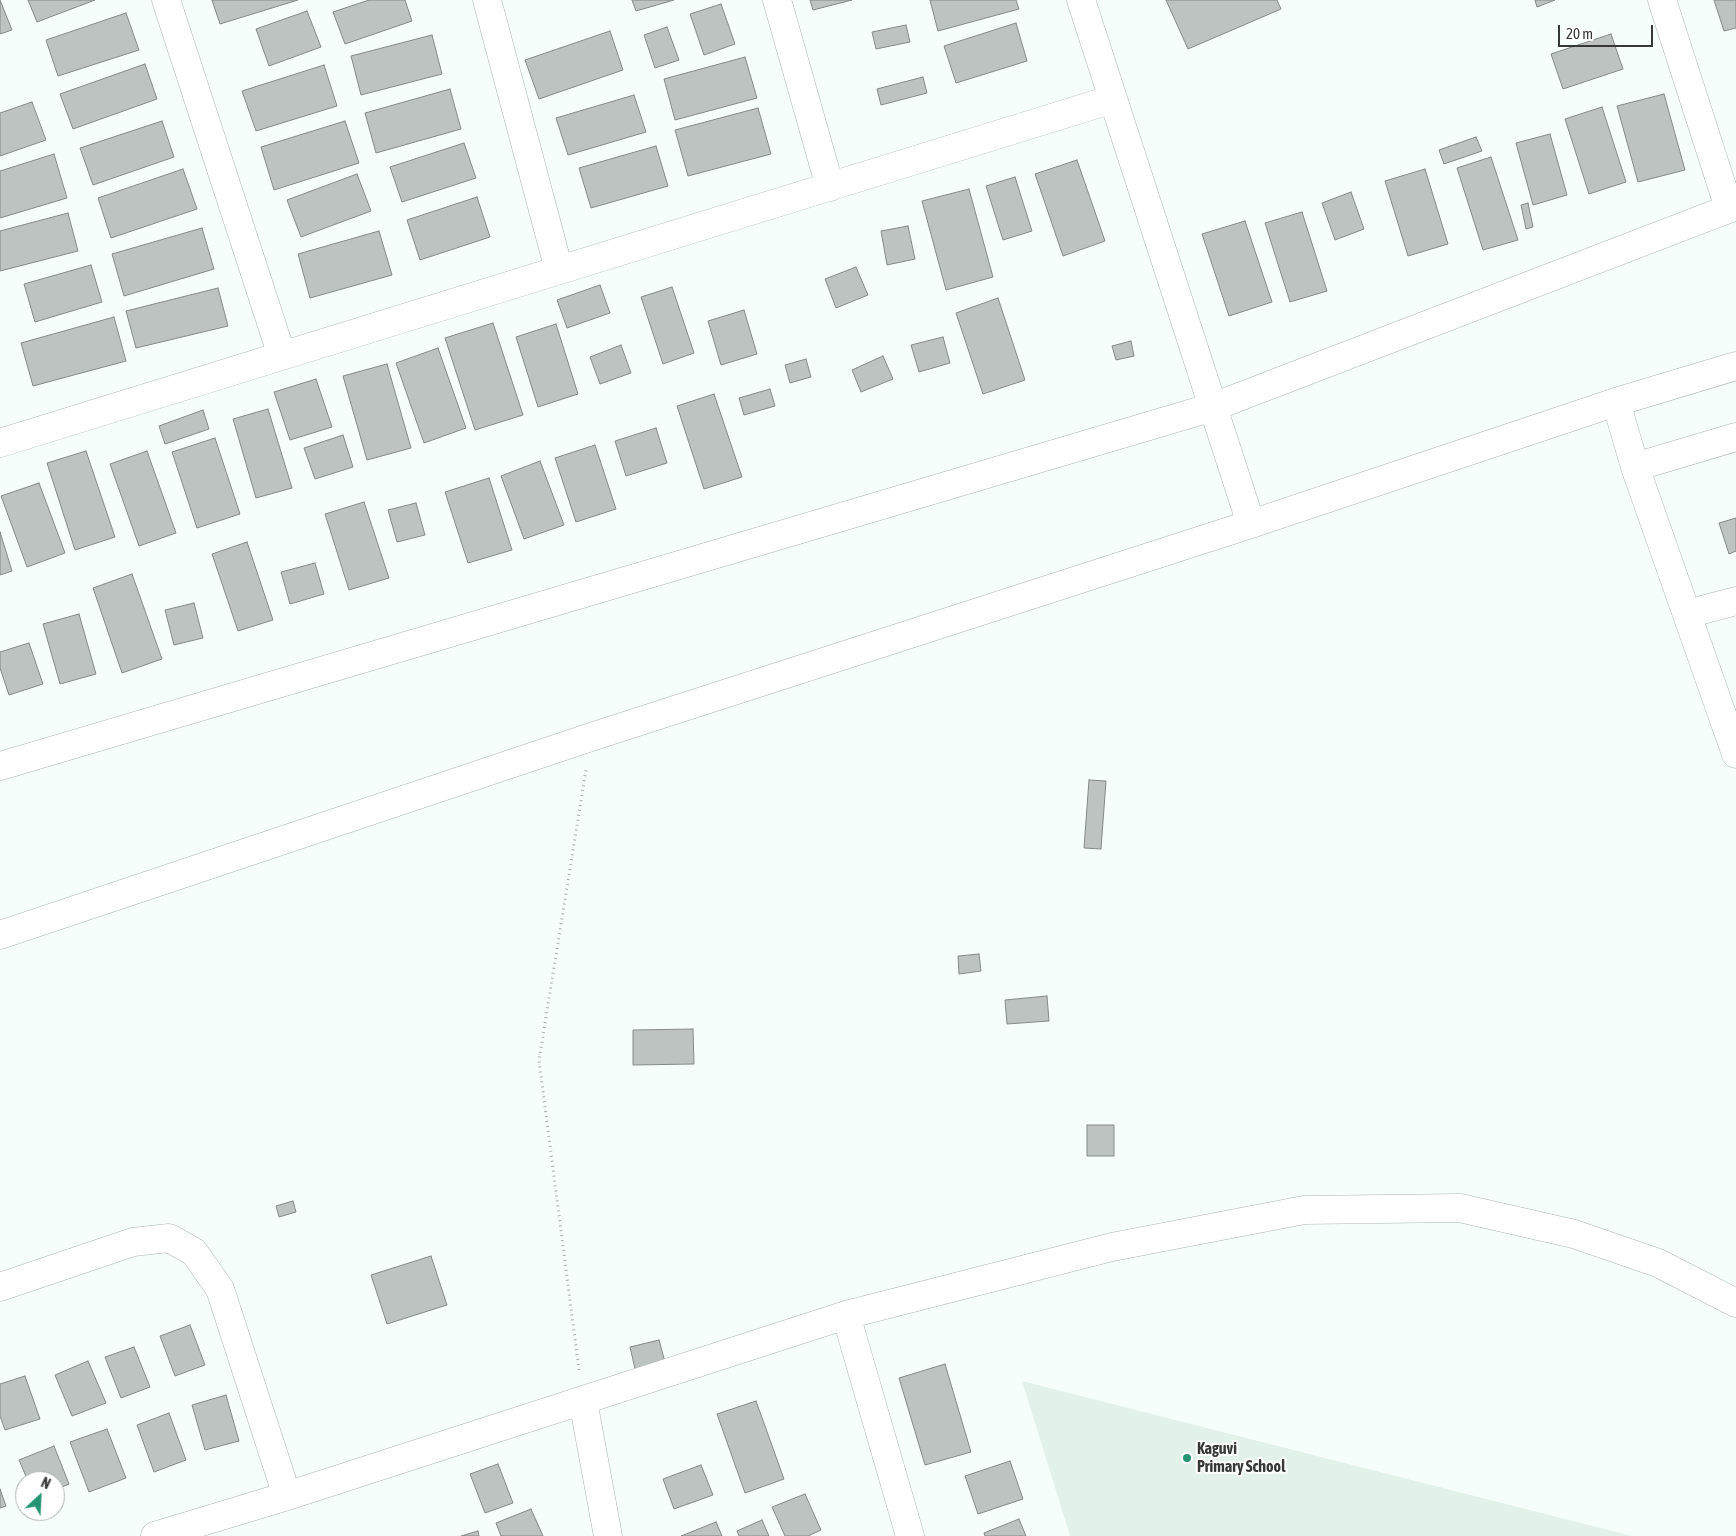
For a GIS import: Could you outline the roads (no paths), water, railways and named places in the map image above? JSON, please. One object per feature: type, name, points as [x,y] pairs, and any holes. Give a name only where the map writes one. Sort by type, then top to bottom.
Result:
[{"type":"street","points":[[166,0],[282,356]]},
{"type":"street","points":[[487,0],[560,270]]},
{"type":"street","points":[[777,0],[830,187]]},
{"type":"street","points":[[1081,0],[1251,524]]},
{"type":"street","points":[[0,766],[1213,407],[1733,207],[1662,0]]},
{"type":"street","points":[[1,441],[1113,99]]},
{"type":"street","points":[[0,935],[591,737],[1251,524],[1616,402],[1736,366]]},
{"type":"street","points":[[1616,402],[1635,467],[1736,754]]},
{"type":"street","points":[[1635,467],[1736,436]]},
{"type":"street","points":[[1687,614],[1736,601]]},
{"type":"street","points":[[155,1536],[287,1496],[846,1315],[1112,1247],[1294,1212],[1460,1208],[1574,1234],[1658,1263],[1736,1303]]},
{"type":"street","points":[[0,1287],[133,1242],[169,1238],[194,1252],[220,1289],[287,1496]]},
{"type":"street","points":[[846,1315],[910,1536]]},
{"type":"street","points":[[583,1401],[608,1536]]},
{"type":"place","name":"Kaguvi Primary School","points":[[1187,1458]]}]
